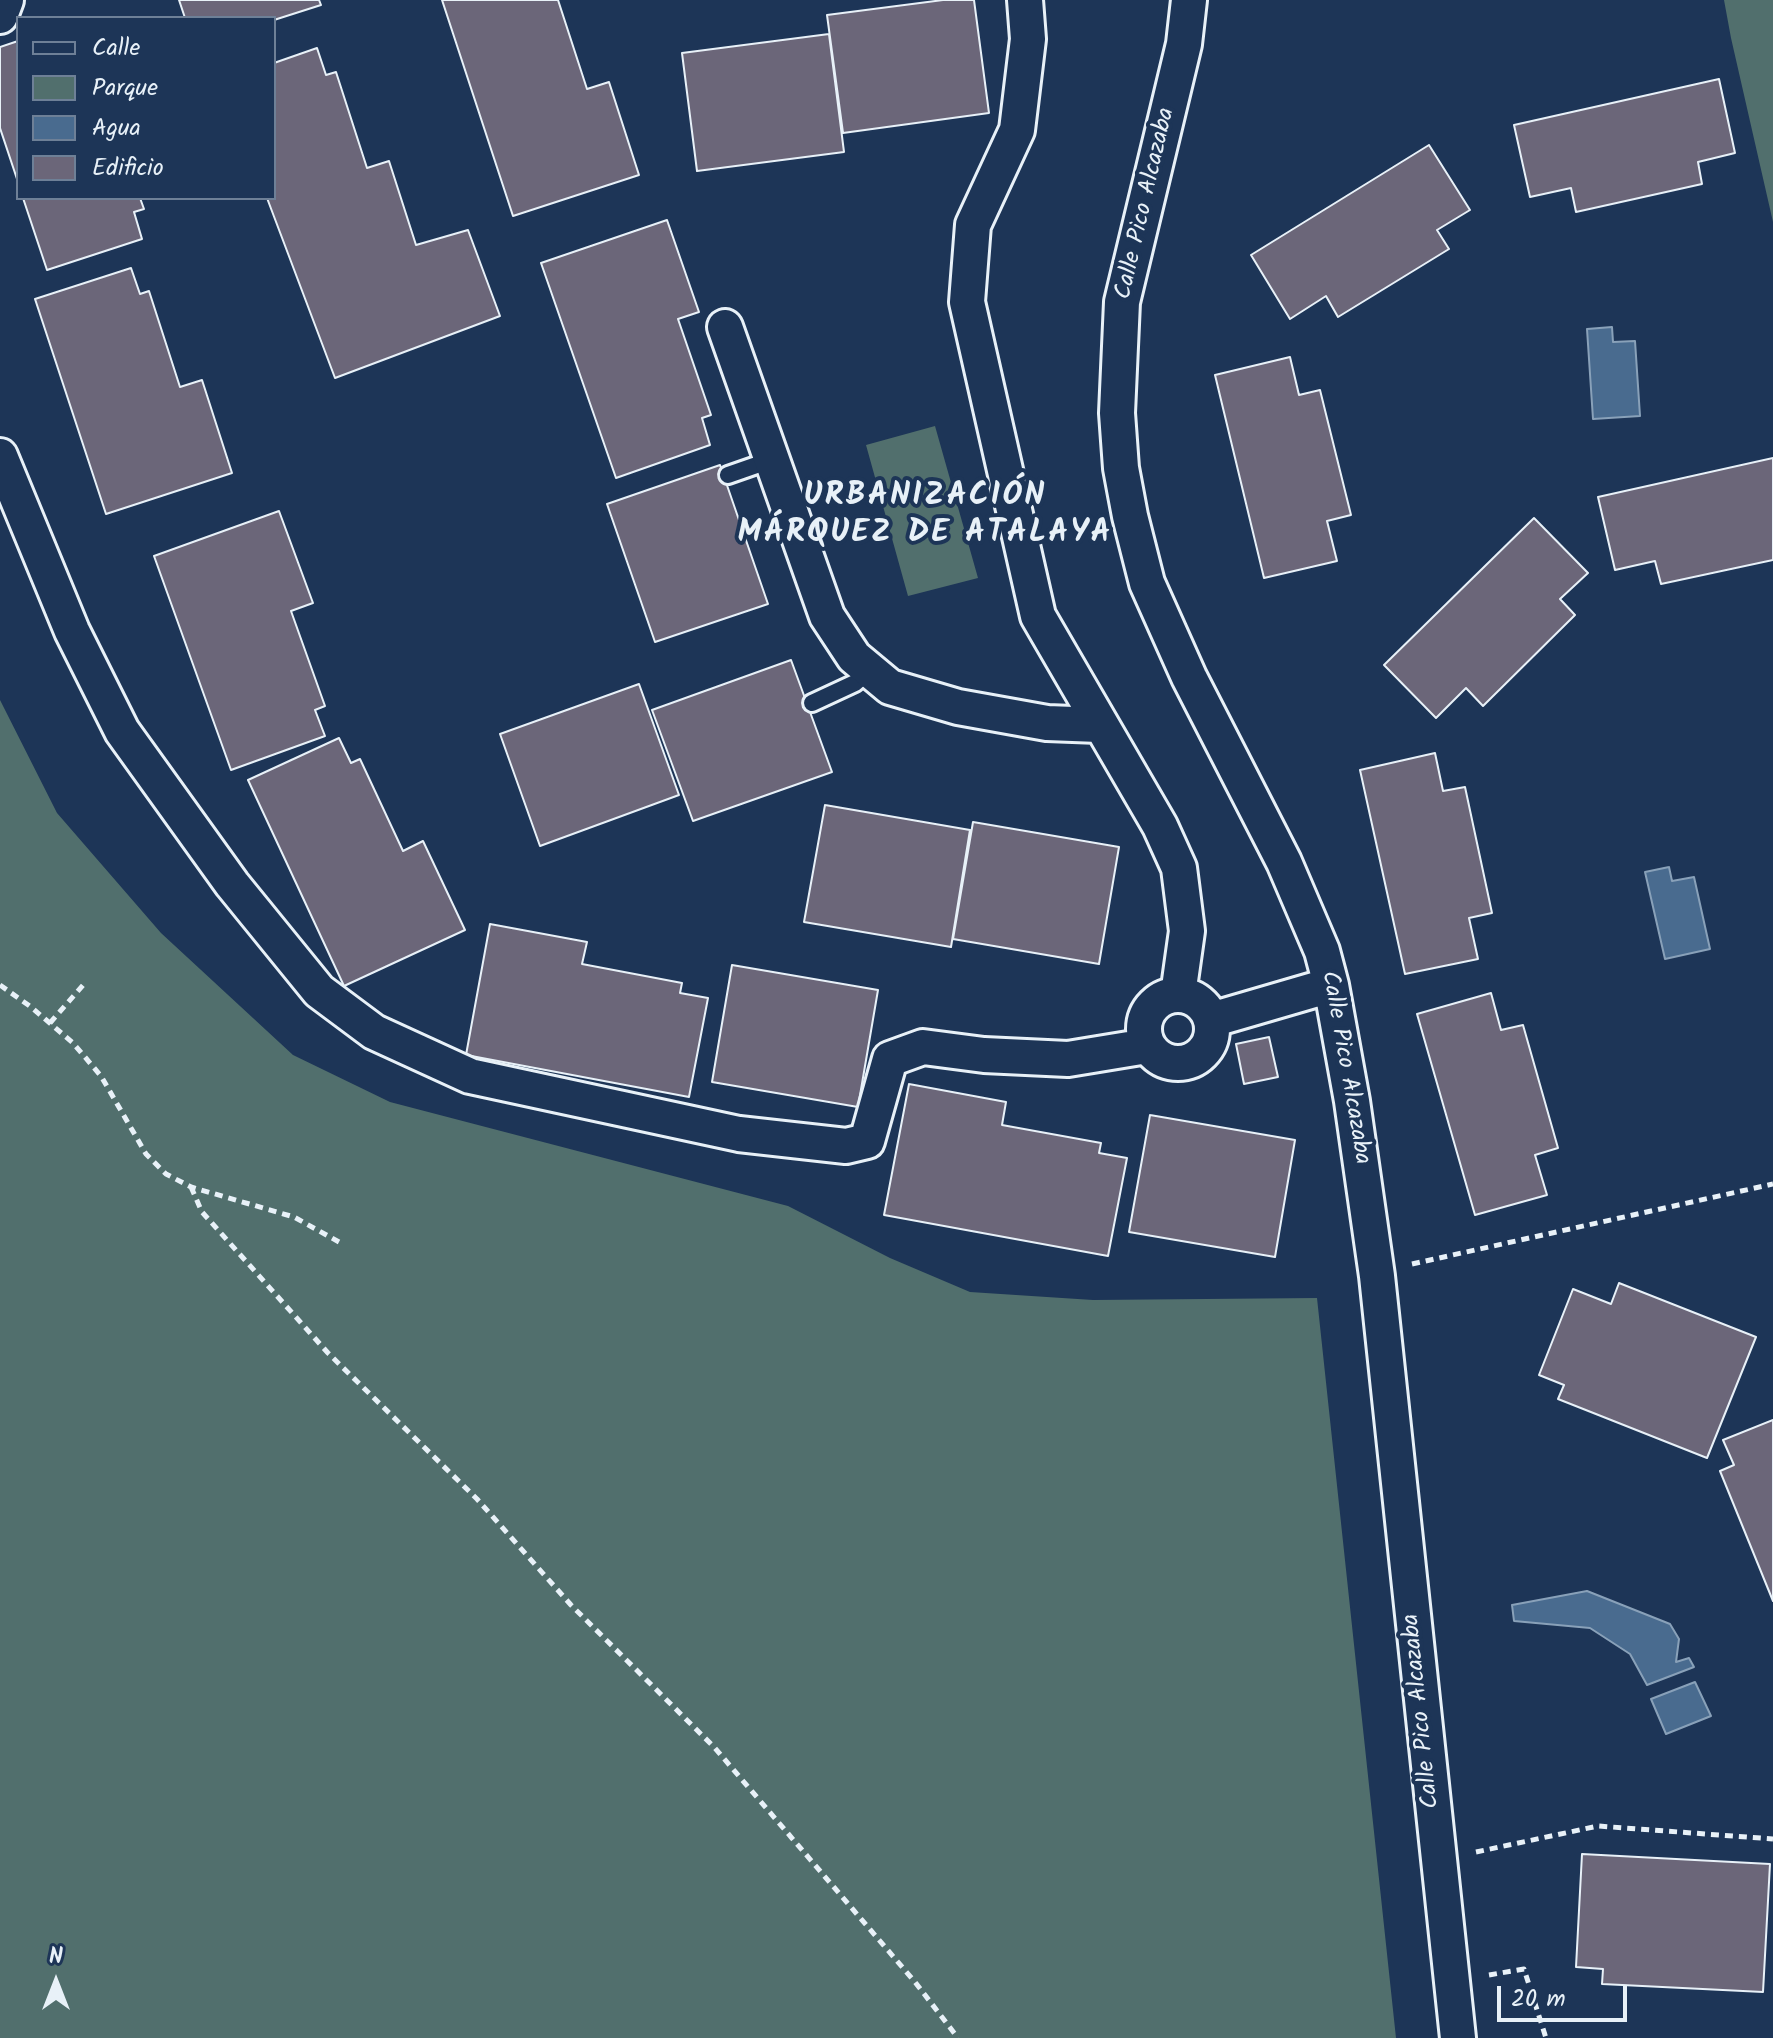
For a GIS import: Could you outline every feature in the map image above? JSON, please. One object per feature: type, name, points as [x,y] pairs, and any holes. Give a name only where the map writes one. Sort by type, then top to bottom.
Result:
[{"type":"street","points":[[0,16],[6,0]]},
{"type":"street","points":[[1025,0],[1028,39],[1017,130],[973,225],[967,302],[1038,616],[1160,826],[1179,868],[1187,931],[1178,995]]},
{"type":"street","name":"Calle Pico Alcazaba","points":[[1189,0],[1184,44],[1122,302],[1117,413],[1121,468],[1147,583],[1208,716],[1284,862],[1322,951],[1331,985],[1352,1101],[1375,1269],[1458,2038]]},
{"type":"street","points":[[725,327],[827,616],[854,657],[890,687],[958,707],[1047,723],[1099,725]]},
{"type":"street","points":[[0,456],[72,631],[122,731],[232,884],[319,991],[374,1032],[470,1076],[739,1134],[846,1146],[867,1141],[890,1059],[923,1047],[984,1055],[1068,1059],[1147,1046]]},
{"type":"street","points":[[1211,1020],[1331,985]]},
{"type":"street","points":[[1178,995],[1192,997],[1205,1009],[1212,1028],[1206,1049],[1192,1061],[1178,1064],[1162,1061],[1147,1046],[1143,1028],[1150,1009],[1163,997],[1178,995]]},
{"type":"lane","points":[[728,475],[771,460]]},
{"type":"lane","points":[[812,703],[855,683],[870,670]]},
{"type":"path","points":[[50,1023],[84,984]]},
{"type":"path","points":[[0,985],[73,1043],[101,1076],[146,1154],[166,1174],[191,1187],[294,1217],[339,1242]]},
{"type":"path","points":[[1375,1269],[1434,1261],[1773,1184]]},
{"type":"path","points":[[191,1187],[202,1212],[328,1353],[477,1499],[571,1605],[714,1747],[915,1982],[958,2038]]},
{"type":"path","points":[[1439,1860],[1598,1826],[1773,1839]]},
{"type":"path","points":[[1452,1980],[1524,1969],[1546,2038]]},
{"type":"green space","points":[[1724,0],[1773,0],[1773,222],[1731,38]]},
{"type":"green space","points":[[935,426],[978,578],[908,596],[866,445]]},
{"type":"green space","points":[[0,700],[57,813],[161,933],[293,1055],[390,1102],[788,1206],[890,1258],[970,1292],[1093,1300],[1317,1298],[1396,2038],[0,2038]]},
{"type":"water","points":[[1612,327],[1613,342],[1635,341],[1640,416],[1593,419],[1587,329]]},
{"type":"water","points":[[1669,867],[1672,881],[1694,877],[1710,949],[1665,959],[1645,872]]},
{"type":"water","points":[[1587,1591],[1670,1624],[1679,1639],[1676,1662],[1689,1658],[1694,1667],[1647,1685],[1630,1654],[1590,1628],[1514,1621],[1512,1605]]},
{"type":"water","points":[[1695,1682],[1711,1716],[1666,1734],[1651,1699]]},
{"type":"building","points":[[179,0],[319,0],[321,5],[276,19],[276,16],[184,16]]},
{"type":"building","points":[[442,0],[558,0],[587,89],[609,82],[639,175],[513,216]]},
{"type":"building","points":[[943,0],[974,0],[989,113],[843,133],[827,15]]},
{"type":"building","points":[[829,34],[844,152],[697,171],[682,53]]},
{"type":"building","points":[[16,42],[16,176],[0,128],[0,47]]},
{"type":"building","points":[[317,48],[326,75],[336,72],[367,168],[389,161],[416,245],[468,230],[500,316],[335,378],[268,200],[276,200],[276,62]]},
{"type":"building","points":[[1719,79],[1735,153],[1698,162],[1702,184],[1576,212],[1571,188],[1530,197],[1514,125]]},
{"type":"building","points":[[1429,145],[1470,210],[1437,230],[1449,249],[1338,317],[1326,296],[1290,319],[1251,255]]},
{"type":"building","points":[[24,200],[141,200],[144,209],[134,212],[142,239],[47,270]]},
{"type":"building","points":[[667,220],[699,312],[678,319],[711,415],[702,418],[710,445],[616,478],[541,263]]},
{"type":"building","points":[[131,268],[140,294],[149,291],[180,387],[202,380],[232,473],[106,514],[35,299]]},
{"type":"building","points":[[1290,357],[1299,395],[1320,390],[1351,515],[1327,521],[1337,561],[1264,578],[1215,375]]},
{"type":"building","points":[[1773,458],[1773,560],[1661,584],[1655,561],[1615,570],[1598,497]]},
{"type":"building","points":[[720,465],[768,604],[655,642],[607,504]]},
{"type":"building","points":[[279,511],[313,603],[291,611],[325,706],[315,710],[325,736],[231,770],[154,556]]},
{"type":"building","points":[[1534,518],[1588,573],[1560,599],[1575,615],[1483,706],[1466,688],[1436,718],[1384,665]]},
{"type":"building","points":[[791,660],[832,772],[693,821],[652,710]]},
{"type":"building","points":[[639,684],[679,795],[540,846],[500,734]]},
{"type":"building","points":[[339,738],[351,763],[360,759],[403,851],[423,841],[465,930],[344,986],[248,780]]},
{"type":"building","points":[[1435,753],[1443,791],[1465,787],[1492,913],[1469,918],[1478,959],[1405,974],[1360,770]]},
{"type":"building","points":[[825,805],[970,830],[951,947],[804,922]]},
{"type":"building","points":[[973,822],[1119,847],[1099,964],[953,939]]},
{"type":"building","points":[[490,924],[587,942],[582,964],[682,983],[680,993],[708,998],[689,1097],[466,1055]]},
{"type":"building","points":[[732,965],[878,990],[858,1107],[712,1082]]},
{"type":"building","points":[[1491,993],[1501,1030],[1523,1025],[1558,1148],[1535,1155],[1547,1195],[1475,1215],[1417,1014]]},
{"type":"building","points":[[1269,1037],[1278,1077],[1244,1084],[1236,1044]]},
{"type":"building","points":[[909,1084],[1006,1102],[1002,1125],[1101,1143],[1099,1153],[1127,1158],[1108,1256],[884,1215]]},
{"type":"building","points":[[1150,1115],[1295,1140],[1275,1257],[1129,1232]]},
{"type":"building","points":[[1619,1283],[1756,1337],[1707,1458],[1558,1399],[1564,1385],[1539,1375],[1573,1289],[1611,1304]]},
{"type":"building","points":[[1773,1420],[1773,1601],[1720,1471],[1734,1465],[1723,1440]]},
{"type":"building","points":[[1582,1854],[1770,1864],[1763,1992],[1602,1984],[1603,1969],[1576,1967]]},
{"type":"district","name":"URBANIZACIÓN MÁRQUEZ DE ATALAYA","points":[[925,518]]}]
